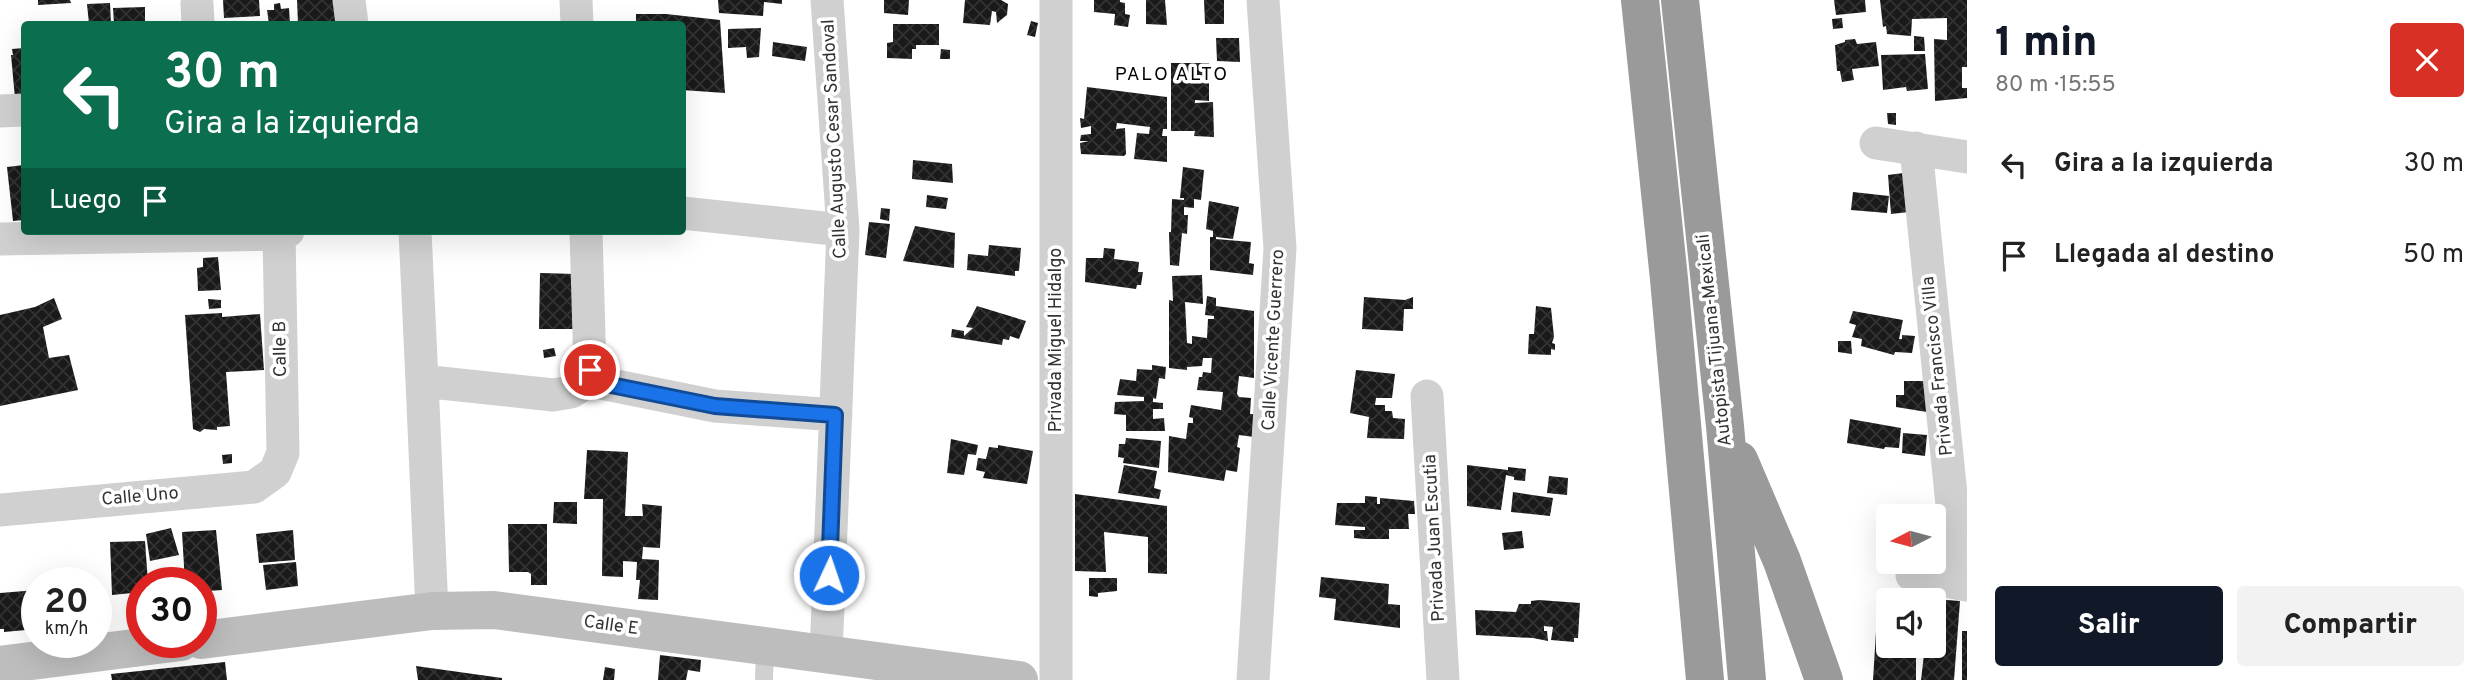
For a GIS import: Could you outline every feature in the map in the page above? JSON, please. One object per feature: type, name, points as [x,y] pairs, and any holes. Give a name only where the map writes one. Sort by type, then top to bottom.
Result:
[{"type":"highway","points":[[1640,0],[1669,278],[1705,680]]},
{"type":"highway","name":"Autopista Tijuana-Mexicali","points":[[1680,0],[1725,426],[1747,680]]},
{"type":"highway","points":[[1725,426],[1782,561],[1824,680]]},
{"type":"main road","name":"Calle E","points":[[217,638],[432,611],[494,610],[764,664],[825,655],[1019,680]]},
{"type":"main road","points":[[0,665],[126,649]]},
{"type":"street","points":[[349,0],[352,21]]},
{"type":"street","points":[[576,0],[577,21]]},
{"type":"street","name":"Calle Augusto Cesar Sandoval","points":[[825,655],[843,230],[828,0]]},
{"type":"street","name":"Privada Miguel Hidalgo","points":[[1056,0],[1056,680]]},
{"type":"street","name":"Calle Vicente Guerrero","points":[[1253,680],[1280,248],[1263,0]]},
{"type":"street","points":[[0,111],[21,110]]},
{"type":"street","points":[[1876,143],[1967,157]]},
{"type":"street","name":"Privada Francisco Villa","points":[[1916,148],[1963,584]]},
{"type":"street","points":[[686,213],[843,230]]},
{"type":"street","points":[[0,239],[123,235]]},
{"type":"street","name":"Calle B","points":[[275,472],[283,453],[284,235]]},
{"type":"street","points":[[415,235],[432,611]]},
{"type":"street","points":[[586,235],[590,370],[593,378],[601,383],[715,406],[835,415]]},
{"type":"street","points":[[422,381],[553,396],[571,392],[593,378]]},
{"type":"street","name":"Privada Juan Escutia","points":[[1427,396],[1443,680]]},
{"type":"street","name":"Calle Uno","points":[[0,510],[254,487],[275,472]]},
{"type":"street","points":[[1912,575],[1963,584]]},
{"type":"building","points":[[38,0],[70,0],[71,3],[38,5]]},
{"type":"building","points":[[223,0],[259,0],[260,16],[224,18]]},
{"type":"building","points":[[297,0],[334,0],[336,21],[298,21]]},
{"type":"building","points":[[718,0],[782,0],[782,4],[764,2],[763,16],[719,13]]},
{"type":"building","points":[[884,0],[909,0],[908,15],[884,13]]},
{"type":"building","points":[[965,0],[1001,0],[1008,4],[1007,15],[997,23],[996,12],[992,11],[990,25],[963,23]]},
{"type":"building","points":[[1094,0],[1120,0],[1125,3],[1125,14],[1130,15],[1128,27],[1114,25],[1115,14],[1094,12]]},
{"type":"building","points":[[1146,0],[1165,0],[1167,25],[1146,24]]},
{"type":"building","points":[[1204,0],[1224,0],[1224,24],[1205,24]]},
{"type":"building","points":[[1834,0],[1865,0],[1866,12],[1836,15]]},
{"type":"building","points":[[1880,0],[1967,0],[1967,67],[1962,67],[1962,88],[1967,88],[1967,98],[1935,101],[1934,39],[1947,40],[1947,18],[1912,19],[1911,36],[1887,34],[1886,26],[1883,27]]},
{"type":"building","points":[[110,3],[111,21],[89,21],[87,4]]},
{"type":"building","points":[[280,3],[281,9],[289,8],[290,21],[269,21],[267,10],[274,10],[274,4]]},
{"type":"building","points":[[145,7],[145,21],[114,21],[113,8]]},
{"type":"building","points":[[636,14],[666,14],[720,20],[725,93],[686,90],[686,21],[636,21]]},
{"type":"building","points":[[1842,18],[1843,28],[1833,29],[1832,19]]},
{"type":"building","points":[[1031,21],[1038,23],[1035,37],[1027,35]]},
{"type":"building","points":[[893,24],[939,24],[939,45],[916,45],[916,49],[912,49],[912,59],[887,58],[887,43],[893,42]]},
{"type":"building","points":[[761,28],[759,57],[747,58],[746,47],[728,48],[728,29]]},
{"type":"building","points":[[1914,36],[1924,37],[1925,51],[1914,51]]},
{"type":"building","points":[[1216,38],[1239,38],[1240,62],[1217,61]]},
{"type":"building","points":[[1855,39],[1857,44],[1876,42],[1879,66],[1852,69],[1854,80],[1842,82],[1840,71],[1837,71],[1835,45]]},
{"type":"building","points":[[773,42],[807,47],[805,61],[772,56]]},
{"type":"building","points":[[21,48],[21,97],[15,98],[12,49]]},
{"type":"building","points":[[941,49],[950,50],[950,59],[940,59]]},
{"type":"building","points":[[1925,54],[1928,89],[1907,91],[1906,87],[1883,90],[1881,55]]},
{"type":"building","points":[[1171,63],[1209,63],[1209,101],[1195,100],[1195,103],[1213,102],[1214,137],[1194,136],[1195,131],[1171,131]]},
{"type":"building","points":[[1087,87],[1167,97],[1167,129],[1163,129],[1162,136],[1167,136],[1167,162],[1134,159],[1137,133],[1149,134],[1150,127],[1117,123],[1116,129],[1125,128],[1124,156],[1081,154],[1080,143],[1089,141],[1080,141],[1081,135],[1091,134],[1091,126],[1081,128],[1080,118],[1084,119]]},
{"type":"building","points":[[1887,113],[1896,113],[1896,125],[1888,124]]},
{"type":"building","points":[[913,160],[952,164],[953,183],[912,179]]},
{"type":"building","points":[[21,165],[21,220],[13,221],[7,167]]},
{"type":"building","points":[[1183,167],[1204,170],[1201,200],[1194,199],[1194,208],[1184,207],[1184,215],[1188,215],[1187,234],[1182,233],[1179,266],[1170,265],[1169,232],[1172,199],[1184,200],[1180,198]]},
{"type":"building","points":[[1911,172],[1918,211],[1891,214],[1888,175]]},
{"type":"building","points":[[1853,192],[1889,196],[1887,213],[1851,210]]},
{"type":"building","points":[[927,195],[948,198],[946,209],[926,207]]},
{"type":"building","points":[[1209,201],[1239,207],[1233,239],[1216,239],[1251,242],[1249,263],[1254,264],[1253,275],[1210,270],[1210,237],[1213,237],[1213,231],[1206,229]]},
{"type":"building","points":[[881,208],[890,209],[889,221],[880,219]]},
{"type":"building","points":[[869,222],[890,224],[886,258],[865,255]]},
{"type":"building","points":[[915,226],[955,233],[954,268],[903,261]]},
{"type":"building","points":[[989,245],[1021,248],[1019,271],[1015,271],[1015,276],[967,270],[968,254],[988,256]]},
{"type":"building","points":[[1104,248],[1115,249],[1114,259],[1139,262],[1138,272],[1143,272],[1141,285],[1137,285],[1136,289],[1085,282],[1086,258],[1103,258]]},
{"type":"building","points":[[218,257],[221,290],[198,291],[197,268],[203,267],[203,258]]},
{"type":"building","points":[[540,273],[576,274],[575,329],[539,329]]},
{"type":"building","points":[[1202,275],[1203,304],[1185,302],[1187,343],[1192,344],[1192,336],[1207,338],[1208,319],[1214,319],[1214,316],[1205,315],[1207,296],[1216,298],[1216,306],[1254,311],[1254,378],[1239,376],[1237,394],[1239,397],[1251,398],[1250,414],[1254,414],[1254,437],[1239,435],[1237,472],[1226,470],[1224,481],[1168,472],[1169,436],[1186,439],[1188,423],[1193,423],[1193,418],[1189,417],[1191,405],[1221,410],[1223,392],[1197,390],[1199,377],[1202,377],[1203,372],[1211,373],[1212,358],[1203,358],[1202,366],[1187,367],[1187,370],[1169,368],[1169,300],[1173,301],[1172,276]]},
{"type":"building","points":[[1364,297],[1405,300],[1413,297],[1413,309],[1404,309],[1403,331],[1362,329]]},
{"type":"building","points":[[54,298],[62,319],[43,327],[49,358],[69,355],[78,390],[0,406],[0,315],[35,307]]},
{"type":"building","points":[[208,299],[221,300],[221,308],[209,309]]},
{"type":"building","points":[[977,306],[1026,321],[1019,339],[1010,336],[1009,340],[1003,339],[1002,345],[951,337],[952,329],[964,331],[964,336],[973,328],[966,327]]},
{"type":"building","points":[[1536,306],[1551,308],[1554,337],[1552,343],[1555,344],[1555,350],[1551,349],[1551,355],[1528,354],[1529,334],[1534,334]]},
{"type":"building","points":[[1853,311],[1903,320],[1899,339],[1902,339],[1902,335],[1915,336],[1912,353],[1895,352],[1894,355],[1861,346],[1862,339],[1852,337],[1856,325],[1849,323]]},
{"type":"building","points":[[222,313],[222,317],[260,314],[264,370],[226,372],[230,426],[217,427],[217,430],[204,429],[200,432],[193,429],[185,315]]},
{"type":"building","points":[[1838,341],[1851,341],[1852,354],[1838,352]]},
{"type":"building","points":[[554,348],[556,356],[544,358],[543,350]]},
{"type":"building","points":[[1152,365],[1166,367],[1165,379],[1159,378],[1156,399],[1153,398],[1153,402],[1163,403],[1163,409],[1153,409],[1153,419],[1164,418],[1165,431],[1126,431],[1126,415],[1114,414],[1115,402],[1144,401],[1144,397],[1117,395],[1120,379],[1136,381],[1137,369],[1152,370]]},
{"type":"building","points":[[1356,370],[1395,374],[1392,398],[1376,398],[1375,405],[1385,405],[1385,411],[1392,411],[1393,418],[1405,419],[1404,439],[1367,438],[1369,417],[1350,413]]},
{"type":"building","points":[[1904,381],[1931,381],[1933,413],[1896,407],[1896,395],[1904,395]]},
{"type":"building","points":[[1850,419],[1901,428],[1899,448],[1884,449],[1847,443]]},
{"type":"building","points":[[1903,433],[1927,435],[1925,456],[1902,453]]},
{"type":"building","points":[[1126,438],[1161,441],[1159,468],[1123,463],[1124,458],[1118,457],[1119,444],[1125,444]]},
{"type":"building","points":[[951,439],[978,445],[976,455],[968,454],[964,475],[947,473]]},
{"type":"building","points":[[998,445],[1033,451],[1027,484],[983,478],[985,472],[976,470],[978,458],[986,459],[989,447],[998,448]]},
{"type":"building","points":[[587,450],[628,452],[625,516],[643,516],[642,504],[662,506],[660,548],[643,547],[642,559],[659,560],[658,600],[638,599],[640,580],[636,580],[637,562],[623,561],[623,577],[602,576],[603,499],[584,499]]},
{"type":"building","points":[[232,454],[232,463],[223,464],[222,455]]},
{"type":"building","points":[[1124,465],[1157,471],[1154,488],[1161,490],[1159,499],[1118,493]]},
{"type":"building","points":[[1467,465],[1508,470],[1508,467],[1526,469],[1525,481],[1514,480],[1514,477],[1506,475],[1501,510],[1467,506]]},
{"type":"building","points":[[1549,476],[1568,478],[1567,495],[1547,493]]},
{"type":"building","points":[[1513,492],[1553,498],[1550,516],[1511,512]]},
{"type":"building","points":[[1075,494],[1167,506],[1167,574],[1148,573],[1148,537],[1104,532],[1106,572],[1075,571]]},
{"type":"building","points":[[1365,496],[1377,497],[1377,504],[1380,504],[1380,498],[1414,501],[1415,514],[1408,514],[1409,529],[1389,529],[1389,539],[1365,539],[1354,538],[1354,530],[1365,530],[1365,527],[1335,525],[1337,503],[1365,503]]},
{"type":"building","points":[[554,502],[577,502],[577,524],[553,523]]},
{"type":"building","points":[[508,524],[547,524],[547,585],[531,585],[531,574],[528,572],[509,572]]},
{"type":"building","points":[[171,528],[179,555],[150,561],[146,534]]},
{"type":"building","points":[[216,530],[222,590],[217,590],[217,567],[184,567],[182,532]]},
{"type":"building","points":[[293,530],[295,560],[259,563],[256,534]]},
{"type":"building","points":[[1522,531],[1524,548],[1504,550],[1502,533]]},
{"type":"building","points":[[145,541],[147,567],[126,567],[126,594],[112,595],[110,542]]},
{"type":"building","points":[[296,562],[298,586],[266,590],[263,565]]},
{"type":"building","points":[[1321,577],[1389,584],[1388,604],[1400,605],[1400,628],[1334,620],[1336,599],[1319,597]]},
{"type":"building","points":[[1089,578],[1117,578],[1117,591],[1098,593],[1098,597],[1089,596]]},
{"type":"building","points":[[21,591],[21,630],[4,632],[4,629],[0,629],[0,593]]},
{"type":"building","points":[[1946,600],[1960,601],[1954,680],[1921,680],[1924,658],[1946,658]]},
{"type":"building","points":[[1531,601],[1580,603],[1578,638],[1574,638],[1574,642],[1551,640],[1553,627],[1544,626],[1548,641],[1476,635],[1475,610],[1516,612],[1519,604],[1531,604]]},
{"type":"building","points":[[1962,631],[1967,631],[1967,680],[1962,680]]},
{"type":"building","points":[[1876,632],[1876,658],[1916,658],[1916,680],[1873,680]]},
{"type":"building","points":[[660,655],[701,660],[700,672],[688,670],[686,680],[658,680]]},
{"type":"building","points":[[225,662],[227,680],[112,680],[111,674]]},
{"type":"building","points":[[416,666],[502,678],[502,680],[418,680]]},
{"type":"building","points":[[605,667],[615,669],[614,680],[603,680]]},
{"type":"district","name":"PALO ALTO","points":[[1172,75]]},
{"type":"route","points":[[590,370],[593,378],[601,383],[715,406],[835,415],[829,575]]}]
